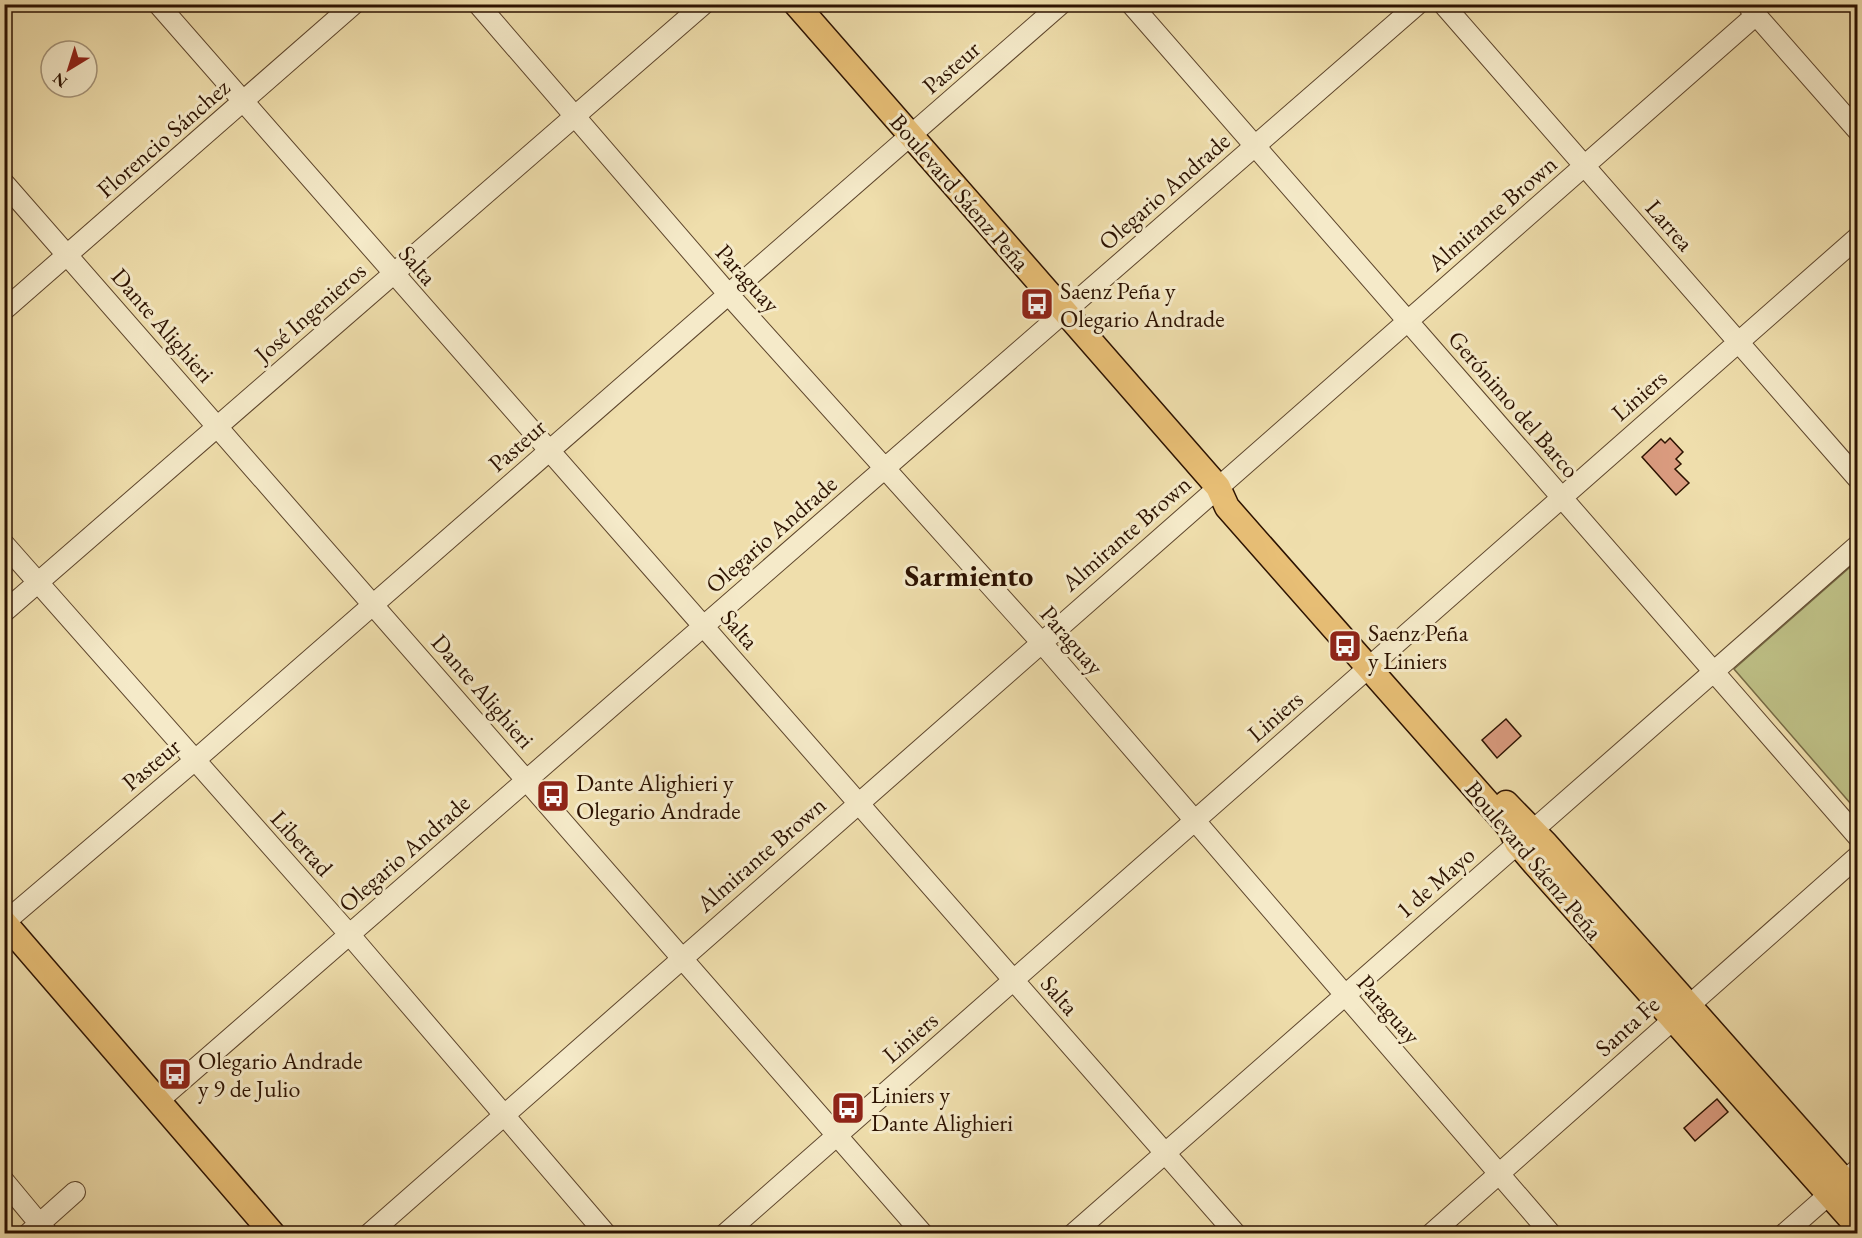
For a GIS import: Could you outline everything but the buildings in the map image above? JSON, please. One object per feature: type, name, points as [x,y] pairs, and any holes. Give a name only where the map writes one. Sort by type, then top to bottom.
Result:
[{"type":"main road","name":"Boulevard Sáenz Peña","points":[[796,4],[1218,487],[1227,507],[1373,663],[1510,828],[1525,836],[1680,1013],[1847,1185],[1857,1227]]},
{"type":"main road","points":[[5,922],[157,1102],[273,1233]]},
{"type":"street","name":"Salta","points":[[158,4],[392,275],[704,626],[1236,1233]]},
{"type":"street","name":"Florencio Sánchez","points":[[4,310],[354,4]]},
{"type":"street","name":"Paraguay","points":[[478,4],[729,295],[1041,642],[1344,996],[1551,1233]]},
{"type":"street","name":"José Ingenieros","points":[[4,612],[704,4]]},
{"type":"street","name":"Pasteur","points":[[5,922],[194,761],[1061,4]]},
{"type":"street","name":"Gerónimo del Barco","points":[[1131,4],[1857,837]]},
{"type":"street","name":"Olegario Andrade","points":[[157,1102],[1418,4]]},
{"type":"street","name":"Larrea","points":[[1443,4],[1857,479]]},
{"type":"street","name":"Almirante Brown","points":[[369,1233],[1584,166],[1751,10]]},
{"type":"street","points":[[1751,10],[1857,131]]},
{"type":"street","name":"Dante Alighieri","points":[[4,183],[922,1233]]},
{"type":"street","name":"Liniers","points":[[725,1233],[1857,237]]},
{"type":"street","name":"Libertad","points":[[4,544],[349,934],[606,1233]]},
{"type":"street","name":"1 de Mayo","points":[[1073,1233],[1857,545]]},
{"type":"street","name":"Santa Fe","points":[[1431,1233],[1857,856]]},
{"type":"street","points":[[4,1182],[39,1230],[75,1192]]},
{"type":"street","points":[[1784,1233],[1847,1185]]},
{"type":"green space","points":[[1857,561],[1857,811],[1734,669]]},
{"type":"place","name":"Saenz Peña y Olegario Andrade","points":[[1037,304]]},
{"type":"place","name":"Saenz Peña y Liniers","points":[[1345,646]]},
{"type":"place","name":"Dante Alighieri y Olegario Andrade","points":[[553,796]]},
{"type":"place","name":"Olegario Andrade y 9 de Julio","points":[[175,1074]]},
{"type":"place","name":"Liniers y Dante Alighieri","points":[[848,1108]]},
{"type":"district","name":"Sarmiento","points":[[969,575]]}]
